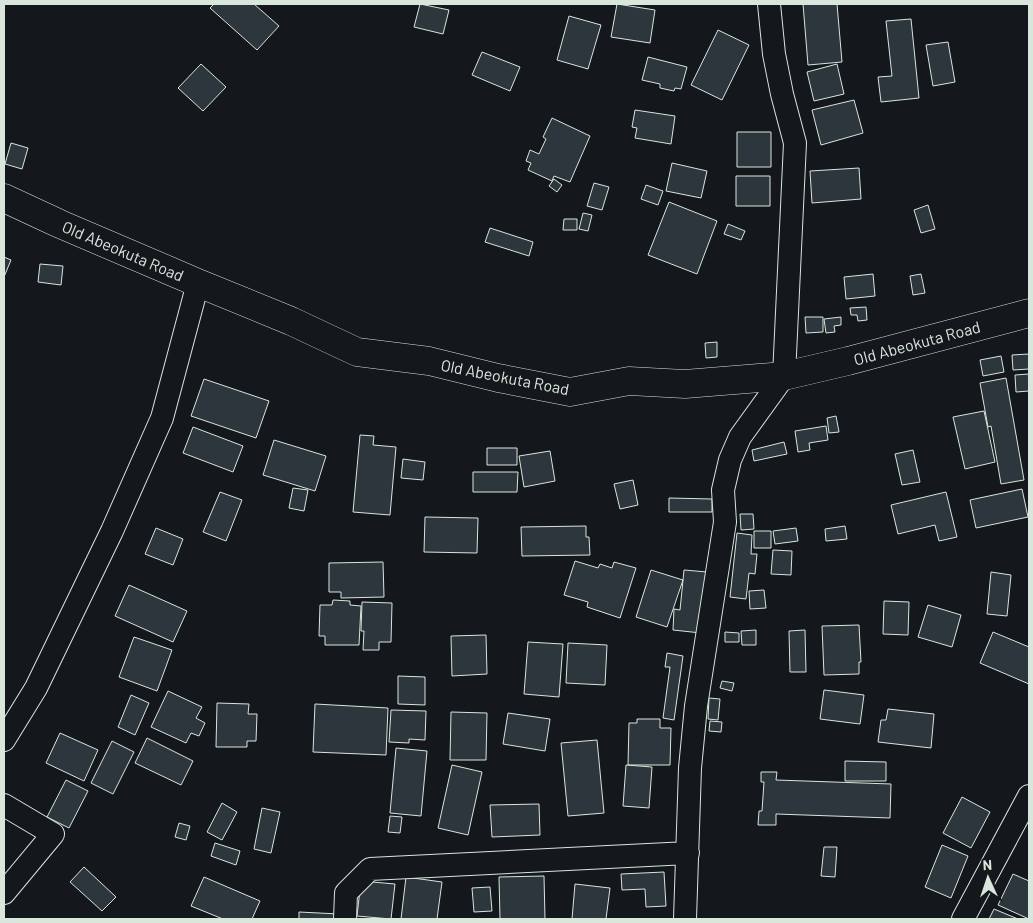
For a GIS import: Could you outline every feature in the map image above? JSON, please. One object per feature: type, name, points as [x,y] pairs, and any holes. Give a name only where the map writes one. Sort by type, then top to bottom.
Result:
[{"type":"highway","name":"Old Abeokuta Road","points":[[4,198],[60,224],[291,321],[356,352],[430,362],[570,392],[629,381],[684,384],[784,376],[1029,313]]},
{"type":"street","points":[[685,919],[690,768],[696,706],[725,522],[723,490],[730,460],[740,437],[784,376],[795,143],[774,54],[769,4]]},
{"type":"street","points":[[4,740],[36,688],[112,531],[162,418],[198,283]]},
{"type":"street","points":[[963,919],[1029,796]]},
{"type":"street","points":[[4,805],[53,834],[4,893]]},
{"type":"street","points":[[345,919],[346,893],[370,869],[688,853]]},
{"type":"building","points":[[214,4],[254,4],[279,26],[257,50],[210,8]]},
{"type":"building","points":[[420,4],[449,10],[443,34],[414,27]]},
{"type":"building","points":[[617,4],[655,10],[650,43],[611,37]]},
{"type":"building","points":[[803,4],[837,4],[842,62],[808,65]]},
{"type":"building","points":[[569,16],[601,25],[588,69],[557,60]]},
{"type":"building","points":[[911,19],[919,98],[881,102],[878,77],[892,76],[886,21]]},
{"type":"building","points":[[718,30],[749,45],[722,100],[691,85]]},
{"type":"building","points":[[948,42],[955,82],[933,86],[926,45]]},
{"type":"building","points":[[482,52],[520,67],[510,91],[472,75]]},
{"type":"building","points":[[648,57],[687,67],[681,89],[675,88],[674,91],[660,88],[660,84],[642,80]]},
{"type":"building","points":[[201,64],[226,87],[203,111],[178,88]]},
{"type":"building","points":[[837,64],[844,94],[814,101],[807,72]]},
{"type":"building","points":[[854,100],[863,133],[821,145],[812,110]]},
{"type":"building","points":[[635,110],[675,116],[671,144],[635,138],[637,128],[632,127]]},
{"type":"building","points":[[552,118],[590,136],[570,182],[554,176],[552,181],[528,170],[531,163],[526,161],[530,150],[539,154],[546,139],[543,137]]},
{"type":"building","points":[[737,132],[771,132],[771,167],[737,167]]},
{"type":"building","points":[[11,143],[28,148],[22,169],[5,164]]},
{"type":"building","points":[[672,163],[707,171],[701,198],[666,191]]},
{"type":"building","points":[[859,168],[861,199],[812,203],[810,171]]},
{"type":"building","points":[[736,176],[770,176],[770,206],[736,206]]},
{"type":"building","points":[[554,179],[562,185],[557,192],[549,186]]},
{"type":"building","points":[[594,183],[609,187],[602,210],[587,206]]},
{"type":"building","points":[[646,185],[663,191],[658,205],[641,199]]},
{"type":"building","points":[[669,202],[717,221],[697,274],[648,255]]},
{"type":"building","points":[[928,205],[935,229],[921,233],[914,210]]},
{"type":"building","points":[[583,213],[592,215],[588,231],[579,229]]},
{"type":"building","points":[[564,219],[577,219],[577,230],[563,230]]},
{"type":"building","points":[[728,224],[745,231],[741,240],[724,234]]},
{"type":"building","points":[[490,228],[533,242],[529,256],[485,242]]},
{"type":"building","points":[[4,257],[11,260],[4,277]]},
{"type":"building","points":[[40,264],[63,266],[61,285],[38,282]]},
{"type":"building","points":[[873,274],[875,296],[846,299],[844,277]]},
{"type":"building","points":[[921,274],[925,293],[913,295],[910,276]]},
{"type":"building","points":[[866,307],[867,320],[858,321],[857,315],[851,315],[850,308]]},
{"type":"building","points":[[805,317],[823,317],[823,332],[806,333]]},
{"type":"building","points":[[841,317],[841,325],[834,326],[835,332],[826,333],[824,319]]},
{"type":"building","points":[[717,342],[717,357],[706,358],[705,343]]},
{"type":"building","points":[[1029,354],[1029,369],[1013,370],[1012,355]]},
{"type":"building","points":[[1001,356],[1004,372],[983,376],[980,360]]},
{"type":"building","points":[[1029,374],[1029,391],[1016,392],[1015,375]]},
{"type":"building","points":[[1006,378],[1024,480],[1001,484],[991,426],[988,427],[980,383]]},
{"type":"building","points":[[204,379],[269,401],[256,438],[191,416]]},
{"type":"building","points":[[984,411],[995,462],[965,469],[953,417]]},
{"type":"building","points":[[836,416],[839,432],[829,433],[827,418]]},
{"type":"building","points":[[826,426],[828,440],[809,443],[810,450],[798,452],[795,431]]},
{"type":"building","points":[[193,427],[243,446],[233,472],[183,453]]},
{"type":"building","points":[[360,435],[374,436],[373,445],[396,447],[390,515],[353,512]]},
{"type":"building","points":[[274,440],[326,456],[315,491],[263,475]]},
{"type":"building","points":[[784,442],[787,454],[754,461],[752,450]]},
{"type":"building","points":[[487,448],[517,448],[517,465],[487,465]]},
{"type":"building","points":[[913,450],[920,482],[902,485],[895,454]]},
{"type":"building","points":[[550,451],[555,481],[524,487],[519,456]]},
{"type":"building","points":[[403,459],[425,462],[423,480],[401,478]]},
{"type":"building","points":[[473,472],[518,472],[517,492],[473,492]]},
{"type":"building","points":[[633,480],[638,505],[620,509],[614,484]]},
{"type":"building","points":[[293,488],[308,490],[304,511],[289,508]]},
{"type":"building","points":[[1022,489],[1028,517],[976,528],[970,500]]},
{"type":"building","points":[[220,492],[242,500],[226,541],[203,532]]},
{"type":"building","points":[[946,492],[957,537],[939,541],[935,525],[898,534],[891,505]]},
{"type":"building","points":[[669,498],[712,499],[712,512],[669,512]]},
{"type":"building","points":[[740,514],[753,514],[754,529],[741,530]]},
{"type":"building","points":[[425,517],[478,518],[477,553],[424,552]]},
{"type":"building","points":[[586,526],[586,537],[589,537],[590,555],[522,556],[521,527]]},
{"type":"building","points":[[845,526],[847,539],[826,541],[825,529]]},
{"type":"building","points":[[156,528],[183,539],[173,565],[145,554]]},
{"type":"building","points":[[796,528],[798,541],[775,544],[773,531]]},
{"type":"building","points":[[754,531],[771,531],[771,548],[754,548]]},
{"type":"building","points":[[737,533],[752,535],[751,554],[757,554],[755,574],[749,573],[746,599],[730,597]]},
{"type":"building","points":[[773,550],[792,551],[791,575],[771,574]]},
{"type":"building","points":[[575,561],[598,568],[600,564],[612,568],[614,562],[636,568],[620,618],[587,607],[588,602],[564,595]]},
{"type":"building","points":[[383,562],[384,597],[341,598],[341,592],[329,592],[329,563]]},
{"type":"building","points":[[651,570],[683,580],[667,627],[636,617]]},
{"type":"building","points":[[684,570],[707,572],[701,633],[673,630],[674,609],[680,610]]},
{"type":"building","points":[[991,572],[1011,575],[1007,616],[987,614]]},
{"type":"building","points":[[129,585],[187,611],[173,642],[115,616]]},
{"type":"building","points":[[764,590],[766,608],[750,609],[749,591]]},
{"type":"building","points":[[333,600],[350,601],[350,605],[361,606],[359,645],[325,645],[325,636],[319,636],[320,605],[332,605]]},
{"type":"building","points":[[884,601],[909,602],[908,635],[883,634]]},
{"type":"building","points":[[362,602],[392,603],[391,642],[379,642],[379,650],[363,650],[364,631],[361,631]]},
{"type":"building","points":[[928,605],[961,615],[952,647],[918,637]]},
{"type":"building","points":[[859,625],[861,662],[859,662],[859,674],[824,675],[822,626]]},
{"type":"building","points":[[756,630],[756,645],[742,645],[741,631]]},
{"type":"building","points":[[805,630],[806,672],[790,672],[789,631]]},
{"type":"building","points":[[725,632],[739,633],[739,642],[725,642]]},
{"type":"building","points":[[993,632],[1029,647],[1029,684],[980,663]]},
{"type":"building","points":[[486,635],[487,674],[452,676],[451,636]]},
{"type":"building","points":[[134,637],[172,650],[157,691],[119,677]]},
{"type":"building","points":[[528,642],[563,644],[559,697],[524,694]]},
{"type":"building","points":[[568,643],[607,645],[605,685],[566,683]]},
{"type":"building","points":[[667,653],[683,656],[674,720],[663,718],[670,667],[665,667]]},
{"type":"building","points":[[398,676],[425,677],[425,705],[398,704]]},
{"type":"building","points":[[722,681],[734,683],[732,691],[720,688]]},
{"type":"building","points":[[824,690],[864,695],[860,724],[820,719]]},
{"type":"building","points":[[168,691],[202,707],[196,718],[205,723],[199,736],[191,733],[186,743],[151,727]]},
{"type":"building","points":[[131,695],[149,703],[135,735],[118,727]]},
{"type":"building","points":[[709,698],[720,699],[718,720],[708,719]]},
{"type":"building","points":[[217,703],[249,704],[248,714],[257,714],[256,741],[247,741],[247,747],[216,747]]},
{"type":"building","points":[[315,704],[388,708],[386,755],[313,752]]},
{"type":"building","points":[[888,709],[934,714],[931,748],[878,742],[881,720],[886,720]]},
{"type":"building","points":[[391,710],[426,711],[425,740],[409,739],[409,743],[389,742]]},
{"type":"building","points":[[451,712],[487,713],[486,760],[450,760]]},
{"type":"building","points":[[508,713],[550,719],[545,751],[503,744]]},
{"type":"building","points":[[637,719],[660,719],[660,728],[671,728],[670,765],[628,765],[629,723],[637,723]]},
{"type":"building","points":[[710,721],[722,722],[721,732],[709,731]]},
{"type":"building","points":[[60,733],[98,750],[84,781],[46,763]]},
{"type":"building","points":[[147,738],[193,761],[181,785],[135,763]]},
{"type":"building","points":[[597,740],[604,813],[568,816],[561,743]]},
{"type":"building","points":[[112,741],[134,752],[113,794],[91,783]]},
{"type":"building","points":[[396,748],[427,751],[421,816],[390,813]]},
{"type":"building","points":[[845,761],[886,762],[886,781],[845,781]]},
{"type":"building","points":[[452,765],[482,772],[468,835],[438,828]]},
{"type":"building","points":[[626,765],[652,767],[649,808],[623,806]]},
{"type":"building","points":[[761,772],[777,772],[776,780],[891,784],[890,818],[776,814],[776,825],[758,825],[759,811],[762,811],[764,782],[761,782]]},
{"type":"building","points":[[66,780],[88,791],[69,828],[47,817]]},
{"type":"building","points":[[962,797],[990,812],[971,848],[943,833]]},
{"type":"building","points":[[222,803],[237,812],[222,840],[207,832]]},
{"type":"building","points":[[539,804],[540,835],[492,837],[490,805]]},
{"type":"building","points":[[262,808],[280,812],[271,853],[254,849]]},
{"type":"building","points":[[390,816],[402,817],[400,833],[388,832]]},
{"type":"building","points":[[179,823],[190,826],[186,840],[175,837]]},
{"type":"building","points":[[215,843],[240,851],[236,865],[211,856]]},
{"type":"building","points":[[942,845],[968,856],[951,898],[925,887]]},
{"type":"building","points":[[824,847],[837,847],[835,877],[821,876]]},
{"type":"building","points":[[84,867],[116,897],[102,911],[70,882]]},
{"type":"building","points":[[664,872],[666,906],[646,907],[645,889],[622,890],[621,874]]},
{"type":"building","points":[[1013,874],[1029,881],[1029,919],[998,905]]},
{"type":"building","points":[[544,876],[545,919],[500,919],[499,877]]},
{"type":"building","points":[[204,877],[260,901],[252,919],[223,919],[191,906]]},
{"type":"building","points":[[406,877],[442,882],[437,919],[401,919]]},
{"type":"building","points":[[361,881],[395,884],[391,919],[357,916]]},
{"type":"building","points":[[575,884],[610,888],[606,919],[572,919]]},
{"type":"building","points":[[490,887],[492,911],[474,912],[472,888]]},
{"type":"building","points":[[994,909],[1018,919],[989,919]]},
{"type":"building","points":[[299,912],[339,914],[338,919],[299,919]]}]
